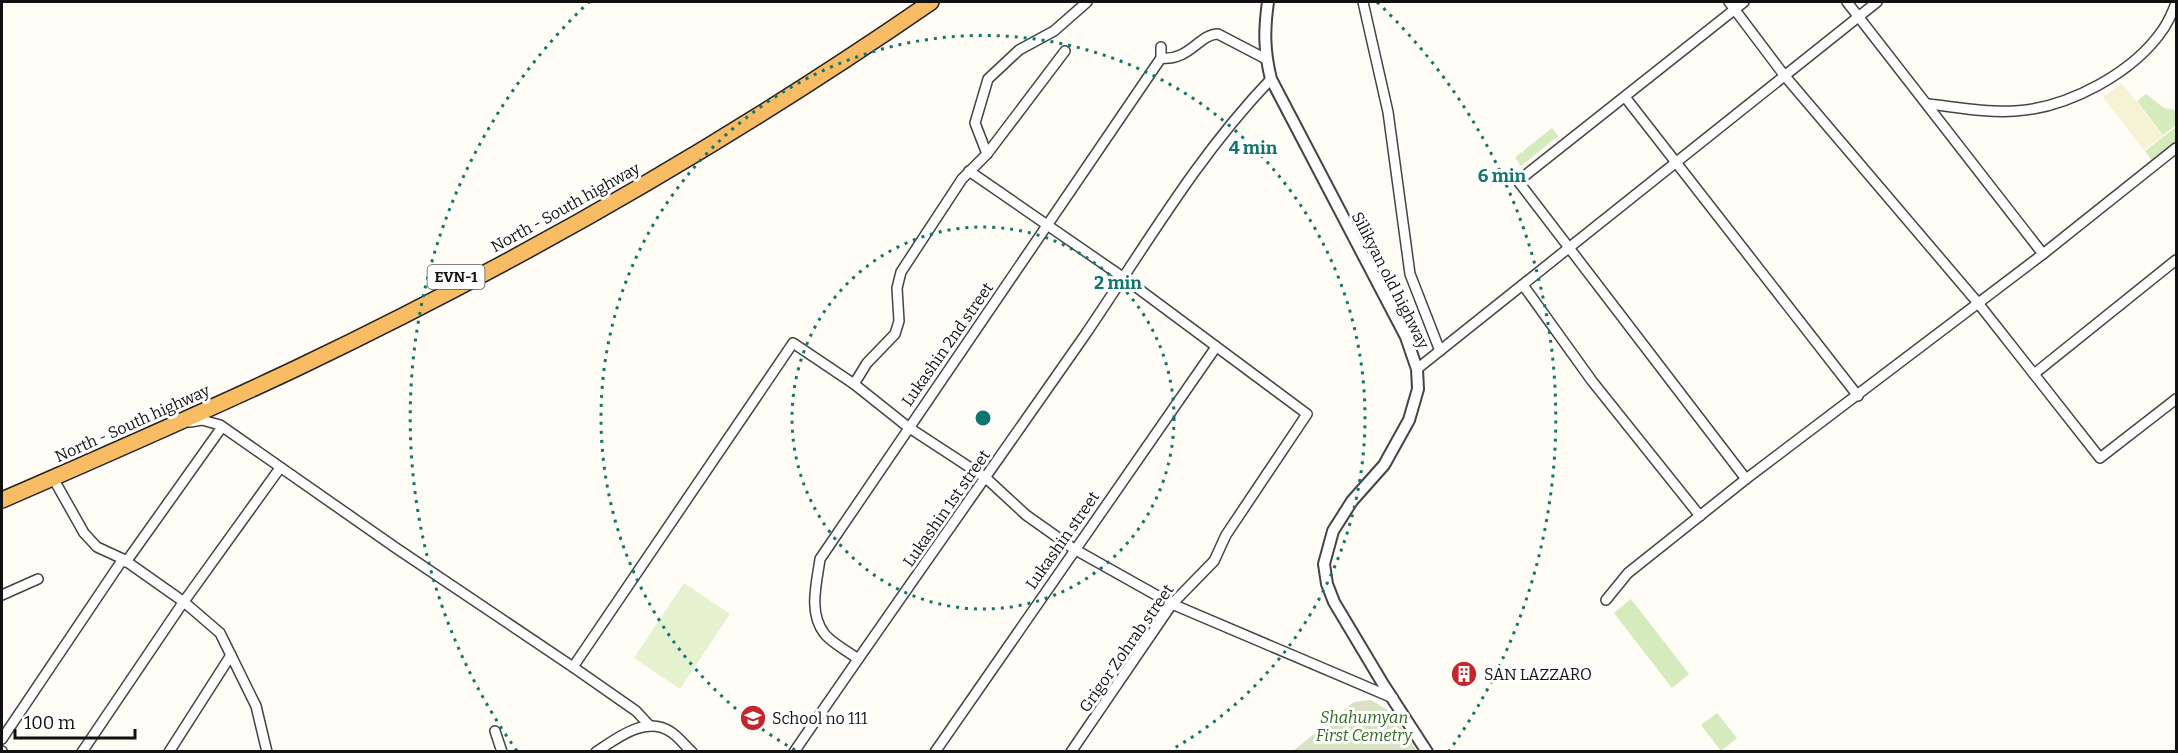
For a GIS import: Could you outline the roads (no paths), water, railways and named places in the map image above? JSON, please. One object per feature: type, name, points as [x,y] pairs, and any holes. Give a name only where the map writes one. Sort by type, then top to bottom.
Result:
[{"type":"highway","name":"North - South highway","points":[[2,490],[299,356],[465,272],[687,147],[913,2]]},
{"type":"highway","name":"North - South highway","points":[[2,500],[248,391],[376,329],[555,234],[680,162],[931,2]]},
{"type":"street","points":[[987,154],[975,123],[988,79],[1020,50],[1054,31],[1087,2]]},
{"type":"street","name":"Silikyan old highway","points":[[1268,2],[1264,33],[1266,59],[1271,79],[1406,337],[1417,369],[1418,389],[1409,420],[1384,465],[1352,501],[1333,531],[1324,564],[1327,584],[1334,602],[1427,752]]},
{"type":"street","points":[[1363,2],[1388,112],[1410,274],[1440,351]]},
{"type":"street","points":[[1744,2],[1731,5],[1625,97],[1518,181],[1746,479]]},
{"type":"street","points":[[1847,2],[2043,254]]},
{"type":"street","points":[[1417,369],[1877,2]]},
{"type":"street","points":[[1928,104],[2014,111],[2044,107],[2068,100],[2108,79],[2140,54],[2163,28],[2176,3]]},
{"type":"street","points":[[1731,5],[1784,75],[1978,303],[2100,459],[2176,399]]},
{"type":"street","points":[[1161,47],[1161,58],[1173,59],[1212,34],[1218,34],[1266,59]]},
{"type":"street","points":[[854,384],[867,363],[895,334],[899,321],[897,288],[901,272],[969,171],[987,154],[1065,51]]},
{"type":"street","name":"Lukashin 2nd street","points":[[858,660],[824,633],[818,618],[814,603],[820,559],[1161,58]]},
{"type":"street","name":"Lukashin 1st street","points":[[794,752],[1124,278],[1190,176],[1241,110],[1271,79]]},
{"type":"street","points":[[1625,97],[1858,396]]},
{"type":"street","points":[[1606,600],[1628,573],[1746,479],[2043,254],[2176,148]]},
{"type":"street","points":[[969,171],[1124,278],[1216,347]]},
{"type":"street","points":[[2034,374],[2176,260]]},
{"type":"street","points":[[1523,285],[1592,381],[1700,516]]},
{"type":"street","points":[[573,667],[793,343],[854,384],[908,427],[986,478],[1026,515],[1074,549],[1172,604],[1393,698]]},
{"type":"street","name":"Grigor Zohrab street","points":[[1071,752],[1172,604],[1214,561],[1226,535],[1307,414],[1216,347]]},
{"type":"street","name":"Lukashin street","points":[[935,752],[1216,347]]},
{"type":"street","points":[[2,739],[124,560],[221,426],[219,416],[222,411],[248,391]]},
{"type":"street","points":[[168,427],[202,420],[221,426],[636,711],[650,726]]},
{"type":"street","points":[[82,752],[184,602],[280,468]]},
{"type":"street","points":[[53,478],[84,533],[97,547],[124,560],[184,602],[220,633],[256,706],[267,752]]},
{"type":"street","points":[[2,595],[38,579]]},
{"type":"street","points":[[169,752],[231,655]]},
{"type":"street","points":[[596,752],[620,736],[650,726],[671,731],[692,752]]},
{"type":"street","points":[[495,731],[502,752]]},
{"type":"place","name":"SAN LAZZARO","points":[[1464,674]]},
{"type":"place","name":"School no 111","points":[[753,718]]},
{"type":"park label","name":"Shahumyan First Cemetry","points":[[1364,726]]}]
